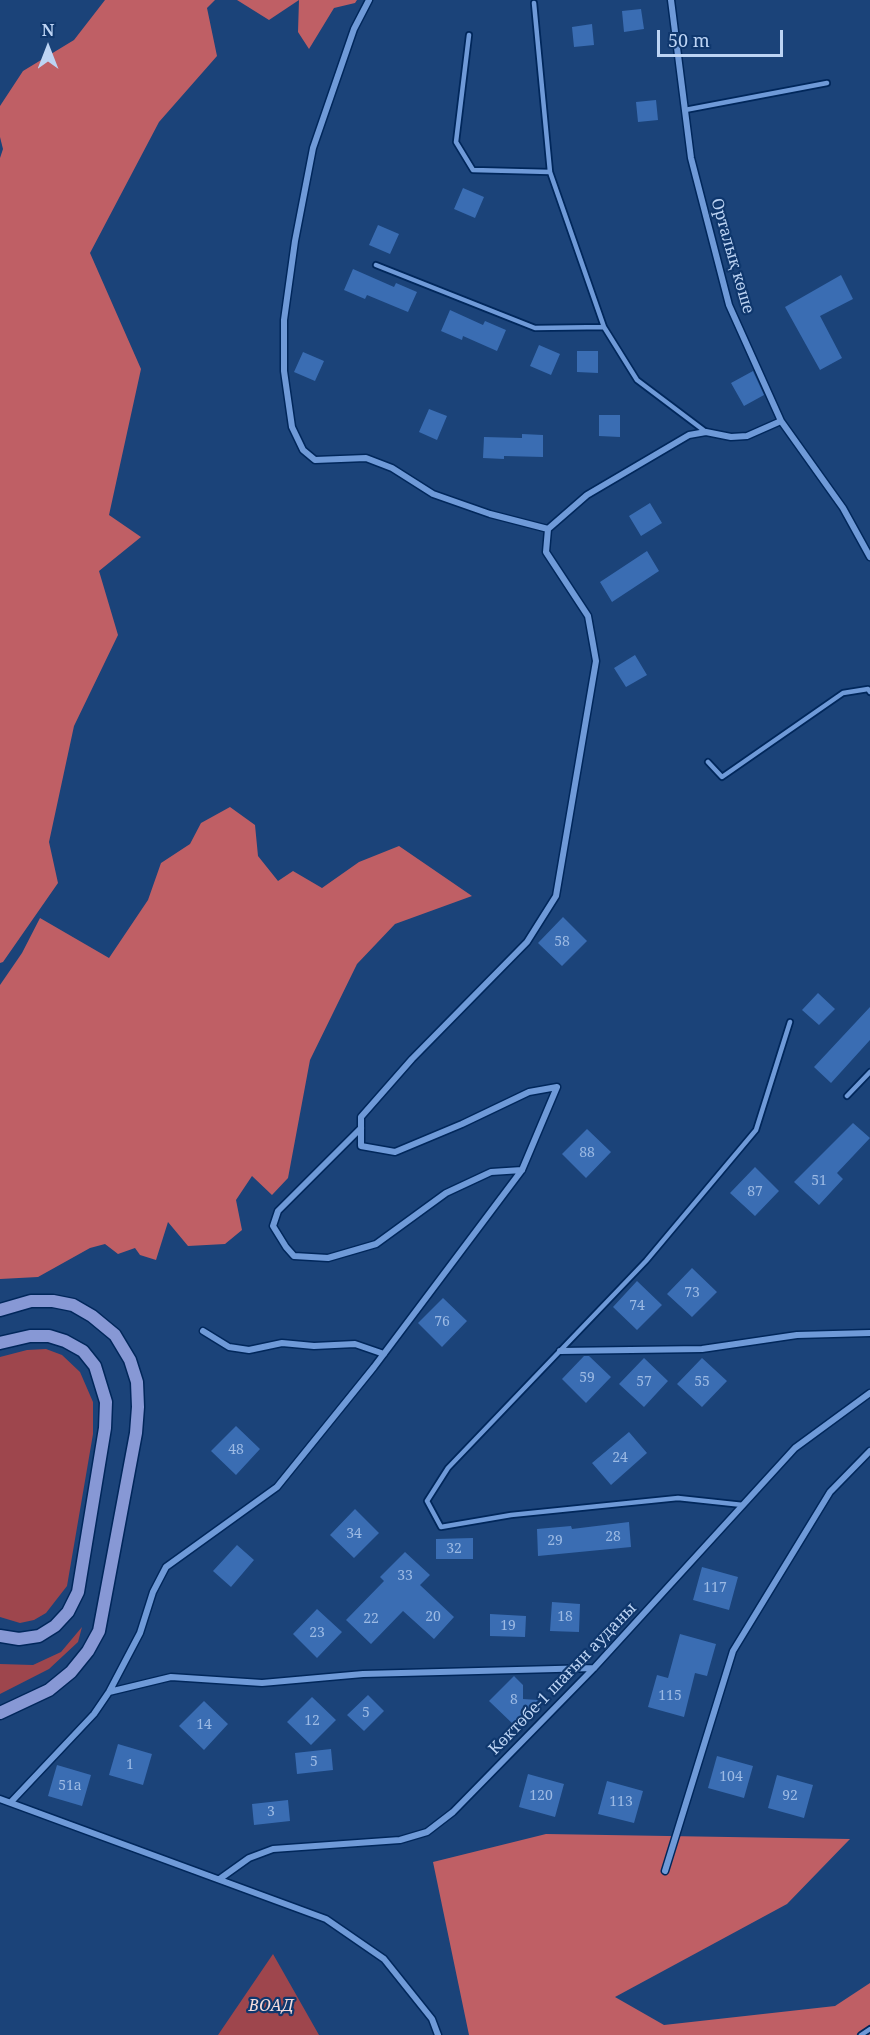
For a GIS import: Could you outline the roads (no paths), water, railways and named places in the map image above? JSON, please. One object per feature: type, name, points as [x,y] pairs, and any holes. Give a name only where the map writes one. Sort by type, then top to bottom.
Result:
[{"type":"main road","points":[[0,1310],[31,1301],[53,1300],[73,1305],[115,1335],[130,1360],[137,1382],[138,1407],[136,1433],[99,1631],[88,1652],[71,1672],[49,1690],[0,1713]]},
{"type":"main road","points":[[0,1636],[19,1639],[39,1636],[55,1626],[68,1612],[78,1592],[105,1428],[106,1402],[95,1366],[83,1351],[65,1341],[49,1336],[5,1341]]},
{"type":"street","points":[[369,0],[354,29],[314,148],[295,241],[284,320],[284,371],[292,427],[303,450],[315,460],[366,458],[392,468],[433,494],[490,514],[548,529]]},
{"type":"street","name":"Орталық көше","points":[[671,0],[691,158],[729,304],[781,421],[843,508],[870,557]]},
{"type":"street","points":[[11,1802],[94,1714],[109,1692],[140,1633],[153,1592],[166,1567],[277,1487],[384,1354],[522,1170],[557,1087],[529,1092],[462,1124],[395,1152],[361,1146],[361,1117],[412,1059],[527,942],[556,896],[596,661],[588,616],[546,552],[548,529],[587,495],[689,435],[706,432],[731,437],[747,436],[781,421]]},
{"type":"street","points":[[361,1128],[278,1210],[273,1226],[294,1256],[328,1258],[376,1244],[446,1193],[491,1172],[522,1170]]},
{"type":"street","points":[[203,1331],[229,1347],[249,1350],[282,1343],[314,1346],[355,1344],[384,1354]]},
{"type":"street","points":[[560,1351],[702,1349],[797,1335],[870,1333]]},
{"type":"street","name":"Көктөбе-1 шағын ауданы","points":[[221,1878],[249,1858],[273,1849],[400,1840],[427,1832],[453,1812],[594,1668],[795,1448],[870,1393]]},
{"type":"street","points":[[665,1871],[733,1651],[830,1492],[870,1451]]},
{"type":"street","points":[[109,1692],[171,1677],[262,1683],[363,1674],[594,1668]]},
{"type":"street","points":[[0,1799],[221,1878],[326,1919],[384,1959],[432,2019],[438,2035]]},
{"type":"lane","points":[[534,3],[550,172],[604,327],[637,380],[706,432]]},
{"type":"lane","points":[[469,35],[456,142],[473,170],[550,172]]},
{"type":"lane","points":[[685,110],[827,83]]},
{"type":"lane","points":[[376,265],[535,328],[604,327]]},
{"type":"lane","points":[[708,762],[722,777],[843,693],[868,689],[870,692]]},
{"type":"lane","points":[[743,1505],[678,1498],[522,1514],[441,1527],[427,1501],[448,1468],[646,1261],[756,1130],[790,1022]]},
{"type":"lane","points":[[847,1096],[870,1072]]},
{"type":"lane","points":[[861,2035],[870,2029]]},
{"type":"park label","name":"ВОАД","points":[[271,2006]]}]
